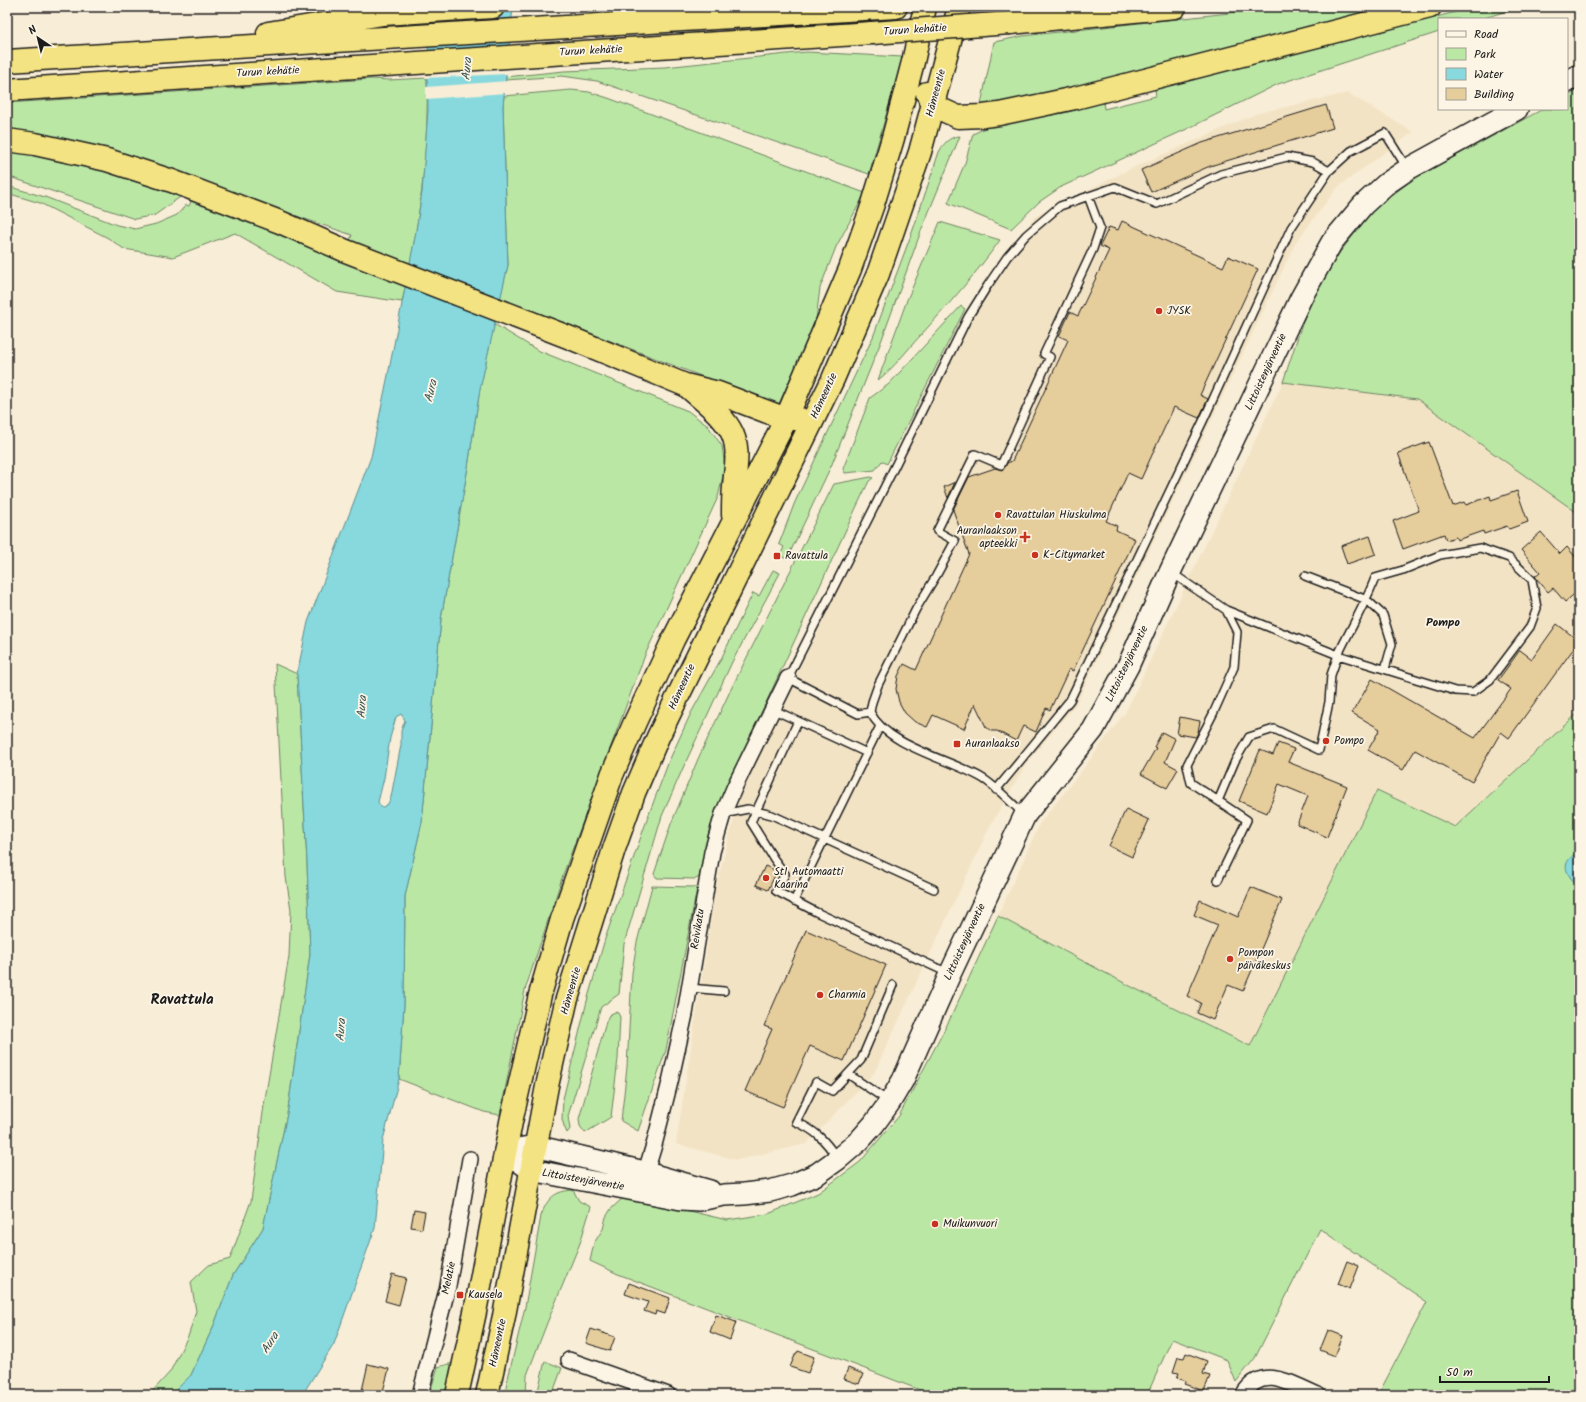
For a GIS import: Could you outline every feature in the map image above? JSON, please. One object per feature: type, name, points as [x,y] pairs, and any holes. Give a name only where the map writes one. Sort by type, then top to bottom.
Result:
[{"type":"highway","points":[[138,53],[383,14],[493,7]]},
{"type":"highway","points":[[457,1395],[475,1312],[505,1151],[540,995],[562,919],[596,818],[634,722],[786,419],[850,269],[875,197],[913,62],[925,7]]},
{"type":"highway","name":"Hämeentie","points":[[486,1395],[504,1316],[535,1146],[566,1002],[614,849],[634,793],[658,737],[833,379],[878,274],[909,187],[934,106],[959,7]]},
{"type":"highway","name":"Turun kehätie","points":[[7,90],[388,66],[563,52],[872,33],[1010,23],[1175,7]]},
{"type":"highway","points":[[913,62],[934,106],[958,117],[983,116],[1075,98],[1430,7]]},
{"type":"highway","points":[[7,61],[561,26],[887,8]]},
{"type":"highway","points":[[7,140],[35,144],[107,160],[172,181],[280,222],[346,251],[568,337],[685,385],[718,393],[786,419],[801,419],[815,416]]},
{"type":"highway","points":[[685,385],[722,419],[730,430],[735,443],[737,462],[734,486],[733,522]]},
{"type":"street","points":[[1568,81],[1579,75]]},
{"type":"street","name":"Littoistenjärventie","points":[[505,1151],[535,1146],[643,1182],[681,1199],[699,1200],[724,1194],[744,1194],[770,1191],[792,1184],[817,1174],[859,1141],[890,1102],[903,1080],[950,974],[1025,815],[1093,730],[1128,666],[1170,572],[1301,298],[1332,242],[1363,205],[1386,184],[1408,169],[1515,110]]},
{"type":"street","name":"Reivikatu","points":[[643,1182],[670,1082],[685,1014],[709,864],[723,814],[735,786],[788,678]]},
{"type":"street","name":"Littoistenjärventie","points":[[505,1151],[531,1170],[643,1182]]},
{"type":"street","name":"Melatie","points":[[420,1395],[448,1286],[470,1159]]},
{"type":"street","points":[[569,1360],[668,1395]]},
{"type":"street","points":[[1243,1395],[1256,1381],[1272,1378],[1283,1380],[1318,1395]]},
{"type":"lane","points":[[996,790],[1070,700],[1204,419],[1291,228],[1329,171],[1351,151],[1385,133],[1408,169]]},
{"type":"lane","points":[[870,712],[858,714],[788,678],[968,318],[1007,257],[1026,235],[1060,206],[1115,187],[1157,204],[1221,174],[1287,157],[1313,162],[1329,171]]},
{"type":"lane","points":[[1025,815],[983,778],[896,739],[880,726],[870,712],[878,685],[909,622],[955,541],[937,531],[975,454],[1001,465],[1050,357],[1044,354],[1093,249],[1100,228],[1088,196]]},
{"type":"lane","points":[[1170,572],[1226,610],[1338,655],[1455,691],[1473,692],[1490,680],[1530,628],[1537,608],[1532,580],[1509,558],[1480,548],[1440,554],[1403,570],[1374,578],[1366,600],[1338,655],[1331,675],[1329,702],[1319,750],[1274,729],[1249,737],[1235,761],[1218,801]]},
{"type":"lane","points":[[1305,576],[1366,600],[1383,615],[1392,644],[1385,669]]},
{"type":"lane","points":[[1218,880],[1247,820],[1191,783],[1187,765],[1213,714],[1234,667],[1237,632],[1226,610]]},
{"type":"lane","points":[[772,709],[867,754]]},
{"type":"lane","points":[[798,721],[751,822],[785,874],[776,891],[794,901],[950,974]]},
{"type":"lane","points":[[794,901],[880,726]]},
{"type":"lane","points":[[723,814],[748,809],[772,815],[934,889]]},
{"type":"lane","points":[[838,1159],[829,1146],[810,1128],[796,1122],[816,1082],[832,1091],[861,1060],[894,985]]},
{"type":"lane","points":[[689,988],[724,991]]},
{"type":"lane","points":[[848,1074],[875,1094],[890,1102]]},
{"type":"shaded area","points":[[1348,93],[1413,132],[1338,187],[1296,242],[1076,704],[1026,764],[990,826],[874,1073],[806,1144],[737,1160],[676,1144],[716,887],[742,788],[857,548],[1006,253],[1036,216],[1130,169],[1258,113]]},
{"type":"shaded area","name":"Pompo","points":[[1283,382],[1417,399],[1579,514],[1579,712],[1455,827],[1377,791],[1250,1046],[1130,986],[998,916],[1040,823],[1083,769],[1126,711]]},
{"type":"green space","points":[[1283,7],[1404,7],[1107,81],[980,109],[994,42],[1023,36]]},
{"type":"green space","points":[[1477,7],[1520,7],[1484,18],[1438,18],[1438,32],[1278,84],[1189,128],[1061,187],[1039,202],[1011,229],[948,203],[965,163],[973,134],[993,124],[1064,113],[1103,102],[1104,109],[1156,96],[1155,90],[1258,60]]},
{"type":"green space","points":[[806,52],[903,57],[869,174],[597,81],[562,76],[506,80],[505,77],[564,71],[665,67]]},
{"type":"green space","points":[[427,78],[426,134],[422,191],[402,302],[337,292],[235,233],[173,257],[124,249],[108,238],[40,203],[7,193],[7,186],[45,197],[117,225],[135,229],[156,224],[177,215],[186,205],[189,206],[192,199],[343,258],[352,235],[112,153],[7,133],[7,103],[371,79],[389,80]]},
{"type":"green space","points":[[571,90],[589,92],[608,98],[865,193],[836,247],[820,288],[816,320],[778,406],[500,298],[508,265],[503,106],[504,96]]},
{"type":"green space","points":[[1579,90],[1579,514],[1417,399],[1283,382],[1308,306],[1337,256],[1373,210],[1413,179],[1541,110],[1568,110],[1568,96]]},
{"type":"green space","points":[[960,136],[921,231],[882,339],[832,464],[787,559],[780,556],[784,547],[779,544],[795,502],[873,337],[914,227],[939,152],[947,141]]},
{"type":"green space","points":[[7,148],[79,162],[183,195],[155,215],[135,219],[7,176]]},
{"type":"green space","points":[[940,222],[1000,240],[951,301],[895,364],[878,380],[907,300]]},
{"type":"green space","points":[[961,306],[965,309],[887,464],[882,461],[875,470],[845,473],[843,469],[870,398],[889,384]]},
{"type":"green space","points":[[494,324],[537,350],[688,411],[708,426],[722,446],[725,467],[718,497],[645,655],[564,872],[525,990],[500,1115],[484,1112],[399,1079],[404,1005],[405,896],[422,822],[441,619],[468,467],[480,389]]},
{"type":"green space","points":[[871,477],[873,478],[869,481],[855,510],[726,789],[709,831],[699,877],[696,879],[657,878],[654,874],[671,824],[698,759],[732,687],[834,484]]},
{"type":"green space","points":[[773,570],[780,573],[732,662],[662,816],[624,944],[619,994],[601,1007],[568,1116],[570,1129],[567,1133],[562,1119],[563,1099],[587,1001],[605,939],[649,814],[669,761],[691,713],[721,659],[753,593],[759,596]]},
{"type":"green space","points":[[275,664],[297,674],[307,862],[310,954],[288,1109],[263,1228],[233,1275],[214,1325],[191,1375],[171,1395],[149,1395],[170,1372],[189,1334],[196,1311],[191,1282],[209,1265],[230,1259],[251,1201],[264,1105],[289,956],[291,910],[286,877]]},
{"type":"green space","points":[[1579,712],[1579,1395],[1378,1395],[1427,1302],[1320,1229],[1255,1358],[1236,1382],[1227,1360],[1172,1339],[1147,1395],[933,1395],[618,1274],[590,1261],[594,1243],[603,1229],[606,1217],[611,1209],[625,1196],[727,1220],[768,1214],[818,1193],[860,1162],[899,1116],[949,1021],[998,916],[1130,986],[1250,1046],[1377,790],[1455,827]]},
{"type":"green space","points":[[652,886],[697,888],[666,1050],[638,1131],[621,1121],[627,1067],[632,973],[637,942]]},
{"type":"green space","points":[[615,1012],[618,1013],[620,1017],[618,1059],[611,1117],[585,1133],[580,1126],[579,1119],[606,1022],[609,1015]]},
{"type":"green space","points":[[573,1190],[579,1201],[591,1207],[580,1243],[527,1375],[526,1395],[504,1395],[525,1307],[543,1210],[552,1197],[561,1192]]},
{"type":"green space","points":[[545,1361],[562,1368],[552,1395],[537,1395]]},
{"type":"green space","points":[[453,1363],[446,1395],[429,1395],[438,1367]]},
{"type":"water","name":"Aura","points":[[430,7],[513,7],[503,106],[508,265],[480,389],[468,467],[441,619],[422,822],[405,896],[404,1005],[399,1079],[383,1140],[375,1228],[334,1344],[302,1395],[171,1395],[191,1375],[214,1325],[233,1275],[263,1228],[288,1109],[310,954],[307,862],[297,674],[308,622],[371,457],[415,237],[422,192],[428,109],[427,78]],"holes":[[[401,714],[405,720],[401,731],[401,745],[391,797],[388,804],[381,807],[378,802],[384,778],[390,738],[396,717]]]},
{"type":"water","points":[[1579,851],[1579,882],[1574,882],[1566,869],[1566,865],[1570,858]]},
{"type":"pier","points":[[511,46],[508,74],[425,78],[426,52]]},
{"type":"pier","points":[[508,81],[506,93],[426,99],[426,87]]},
{"type":"building","points":[[1326,105],[1333,128],[1210,166],[1151,192],[1141,170],[1202,143]]},
{"type":"building","points":[[1122,221],[1223,267],[1228,256],[1258,269],[1200,395],[1208,399],[1199,418],[1174,407],[1141,479],[1128,473],[1106,521],[1117,526],[1116,530],[1135,539],[1073,671],[1069,669],[1050,710],[1046,708],[1036,732],[1023,726],[1016,741],[997,731],[991,731],[986,727],[975,704],[964,729],[933,715],[927,727],[915,722],[905,713],[899,702],[896,689],[898,676],[904,664],[916,670],[969,554],[953,510],[969,477],[995,468],[1002,470],[1007,463],[1012,461],[1068,340],[1059,336],[1070,312],[1078,316],[1109,250],[1100,246],[1109,227],[1118,230]]},
{"type":"building","points":[[1429,442],[1453,506],[1464,502],[1466,505],[1490,496],[1491,500],[1517,491],[1528,522],[1509,529],[1507,526],[1484,534],[1483,531],[1457,540],[1456,537],[1446,540],[1444,534],[1403,549],[1393,521],[1419,511],[1398,453]]},
{"type":"building","points":[[955,482],[948,498],[944,487]]},
{"type":"building","points":[[1541,532],[1560,554],[1567,547],[1579,561],[1579,590],[1565,602],[1553,588],[1548,592],[1537,579],[1535,576],[1540,572],[1521,550]]},
{"type":"building","points":[[1370,536],[1376,554],[1347,564],[1341,546]]},
{"type":"building","points":[[1557,624],[1579,641],[1509,738],[1501,732],[1472,782],[1415,750],[1403,770],[1368,750],[1380,729],[1352,713],[1372,679],[1475,738],[1511,689],[1498,680],[1520,650],[1532,659]]},
{"type":"building","points":[[1180,717],[1200,721],[1196,737],[1177,734]]},
{"type":"building","points":[[1162,732],[1175,739],[1165,762],[1178,769],[1167,788],[1141,774],[1156,748],[1154,747]]},
{"type":"building","points":[[1278,743],[1294,749],[1288,762],[1347,786],[1327,837],[1297,824],[1308,796],[1279,784],[1267,813],[1239,801],[1260,750],[1273,755]]},
{"type":"building","points":[[1126,809],[1149,820],[1132,857],[1109,846]]},
{"type":"building","points":[[765,866],[777,871],[768,890],[756,885]]},
{"type":"building","name":"Pompon päiväkeskus","points":[[1251,887],[1282,900],[1243,991],[1228,985],[1213,1020],[1197,1013],[1201,1003],[1187,996],[1218,925],[1194,915],[1200,900],[1238,917]]},
{"type":"building","points":[[806,930],[886,965],[844,1061],[810,1046],[783,1107],[745,1091],[772,1029],[764,1026]]},
{"type":"building","points":[[414,1210],[425,1212],[422,1229],[411,1227]]},
{"type":"building","points":[[1347,1261],[1359,1266],[1350,1289],[1338,1284]]},
{"type":"building","points":[[392,1274],[406,1278],[399,1305],[385,1301]]},
{"type":"building","points":[[629,1283],[670,1298],[665,1314],[656,1311],[655,1315],[644,1311],[648,1302],[625,1294]]},
{"type":"building","points":[[716,1315],[736,1322],[730,1340],[710,1332]]},
{"type":"building","points":[[591,1329],[615,1337],[610,1351],[586,1343]]},
{"type":"building","points":[[1328,1330],[1343,1336],[1335,1356],[1320,1350]]},
{"type":"building","points":[[798,1351],[814,1357],[808,1373],[790,1367]]},
{"type":"building","points":[[1186,1353],[1207,1361],[1203,1374],[1210,1376],[1204,1391],[1184,1384],[1186,1381],[1177,1378],[1179,1373],[1173,1372],[1178,1357],[1184,1358]]},
{"type":"building","points":[[368,1364],[389,1369],[382,1395],[361,1395]]},
{"type":"building","points":[[848,1368],[863,1374],[859,1384],[844,1379]]},
{"type":"place","name":"JYSK","points":[[1159,311]]},
{"type":"place","name":"Ravattulan Hiuskulma","points":[[998,515]]},
{"type":"place","name":"Auranlaakson apteekki","points":[[1025,537]]},
{"type":"place","name":"K-Citymarket","points":[[1035,555]]},
{"type":"place","name":"Ravattula","points":[[777,556]]},
{"type":"place","name":"Pompo","points":[[1326,741]]},
{"type":"place","name":"Auranlaakso","points":[[957,744]]},
{"type":"place","name":"St1 Automaatti Kaarina","points":[[766,878]]},
{"type":"place","name":"Pompon päiväkeskus","points":[[1230,959]]},
{"type":"place","name":"Charmia","points":[[820,995]]},
{"type":"place","name":"Muikunvuori","points":[[935,1224]]},
{"type":"place","name":"Kausela","points":[[460,1295]]},
{"type":"district","name":"Pompo","points":[[1443,622]]},
{"type":"district","name":"Ravattula","points":[[182,1000]]}]
